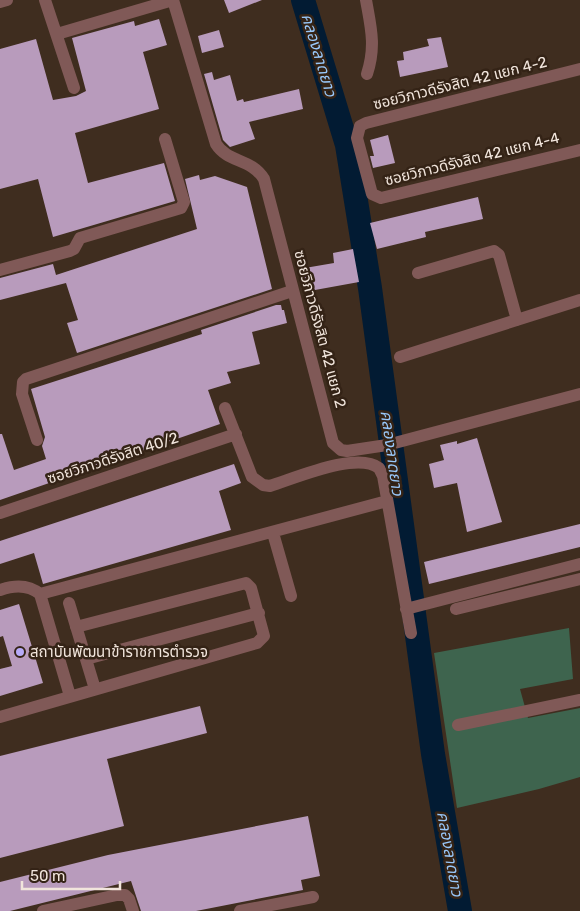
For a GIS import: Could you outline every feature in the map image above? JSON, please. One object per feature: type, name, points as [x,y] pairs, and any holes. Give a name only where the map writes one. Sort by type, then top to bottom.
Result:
[{"type":"street","points":[[0,2],[7,0]]},
{"type":"street","points":[[46,0],[74,88]]},
{"type":"street","points":[[57,34],[173,0]]},
{"type":"street","name":"ซอยวิภาวดีรังสิต 42 แยก 2","points":[[173,0],[216,144],[220,150],[253,165],[264,179],[333,443],[341,450],[347,451],[388,445],[580,394]]},
{"type":"street","points":[[366,0],[373,42],[372,58],[367,74]]},
{"type":"street","name":"ซอยวิภาวดีรังสิต 42 แยก 4-2","points":[[372,194],[357,138],[360,126],[580,69]]},
{"type":"street","points":[[0,270],[70,251],[74,249],[80,238],[181,208],[184,202],[165,139]]},
{"type":"street","name":"ซอยวิภาวดีรังสิต 42 แยก 4-4","points":[[372,194],[381,198],[388,197],[580,150]]},
{"type":"street","points":[[418,273],[494,251],[499,255],[517,320]]},
{"type":"street","points":[[37,440],[22,394],[23,382],[26,378],[292,292]]},
{"type":"street","points":[[400,357],[580,300]]},
{"type":"street","points":[[225,408],[252,478],[263,485],[270,486],[348,462],[364,461],[379,468],[409,608],[410,633]]},
{"type":"street","name":"ซอยวิภาวดีรังสิต 40/2","points":[[0,513],[236,434]]},
{"type":"street","points":[[0,590],[23,586],[40,594],[387,501]]},
{"type":"street","points":[[273,533],[291,596]]},
{"type":"street","points":[[409,608],[580,564]]},
{"type":"street","points":[[456,609],[580,579]]},
{"type":"street","points":[[0,717],[257,643],[264,636],[251,588],[246,583],[76,627]]},
{"type":"street","points":[[40,594],[70,696]]},
{"type":"street","points":[[69,603],[95,689]]},
{"type":"street","points":[[86,659],[258,613]]},
{"type":"street","points":[[458,725],[580,700]]},
{"type":"street","points":[[43,911],[117,895],[125,895],[129,898],[134,911]]},
{"type":"street","points":[[240,911],[313,897]]},
{"type":"green space","points":[[569,628],[573,679],[520,689],[528,718],[580,708],[580,777],[539,789],[457,808],[434,653]]},
{"type":"building","points":[[224,0],[262,0],[229,13]]},
{"type":"building","points":[[159,19],[167,45],[143,52],[159,109],[75,133],[88,183],[164,163],[175,201],[53,237],[38,179],[0,189],[0,49],[36,39],[53,100],[76,96],[86,91],[72,38],[134,21],[135,26]]},
{"type":"building","points":[[219,30],[224,47],[202,53],[198,36]]},
{"type":"building","points":[[441,37],[448,67],[400,77],[397,61],[404,60],[403,52],[429,46],[427,39]]},
{"type":"building","points":[[212,72],[214,80],[230,75],[237,101],[243,99],[244,102],[299,89],[303,109],[249,122],[255,139],[230,147],[223,140],[204,74]]},
{"type":"building","points":[[388,135],[395,163],[373,168],[370,156],[374,156],[370,140]]},
{"type":"building","points":[[199,175],[200,180],[215,176],[247,187],[272,289],[77,353],[67,323],[78,320],[66,283],[0,300],[0,278],[53,264],[56,275],[197,229],[185,179]]},
{"type":"building","points":[[478,197],[483,219],[425,232],[426,237],[377,249],[370,223]]},
{"type":"building","points":[[353,249],[359,282],[304,292],[299,269],[334,263],[333,253]]},
{"type":"building","points":[[281,305],[287,323],[252,332],[260,364],[227,372],[231,383],[208,390],[220,424],[0,500],[0,434],[2,434],[14,470],[46,459],[42,446],[45,437],[31,389],[202,334],[201,330]]},
{"type":"building","points":[[477,438],[502,522],[467,532],[457,483],[434,488],[429,464],[444,460],[440,445],[457,441],[457,444]]},
{"type":"building","points":[[234,464],[241,483],[219,491],[231,530],[43,584],[34,553],[0,564],[0,541]]},
{"type":"building","points":[[580,524],[580,547],[429,584],[424,562]]},
{"type":"building","name":"สถาบันพัฒนาข้าราชการตำรวจ","points":[[19,604],[43,683],[0,696],[0,669],[12,666],[3,636],[0,637],[0,610]]},
{"type":"building","points":[[200,706],[207,733],[107,759],[124,826],[0,858],[0,756]]},
{"type":"building","points":[[308,816],[320,876],[301,880],[303,890],[196,911],[141,911],[131,881],[10,911],[0,911],[0,882],[108,855]]},
{"type":"waterway","name":"คลองลาดยาว","points":[[303,0],[347,145],[370,288],[433,754],[460,911]]},
{"type":"place","name":"สถาบันพัฒนาข้าราชการตำรวจ","points":[[20,652]]}]
